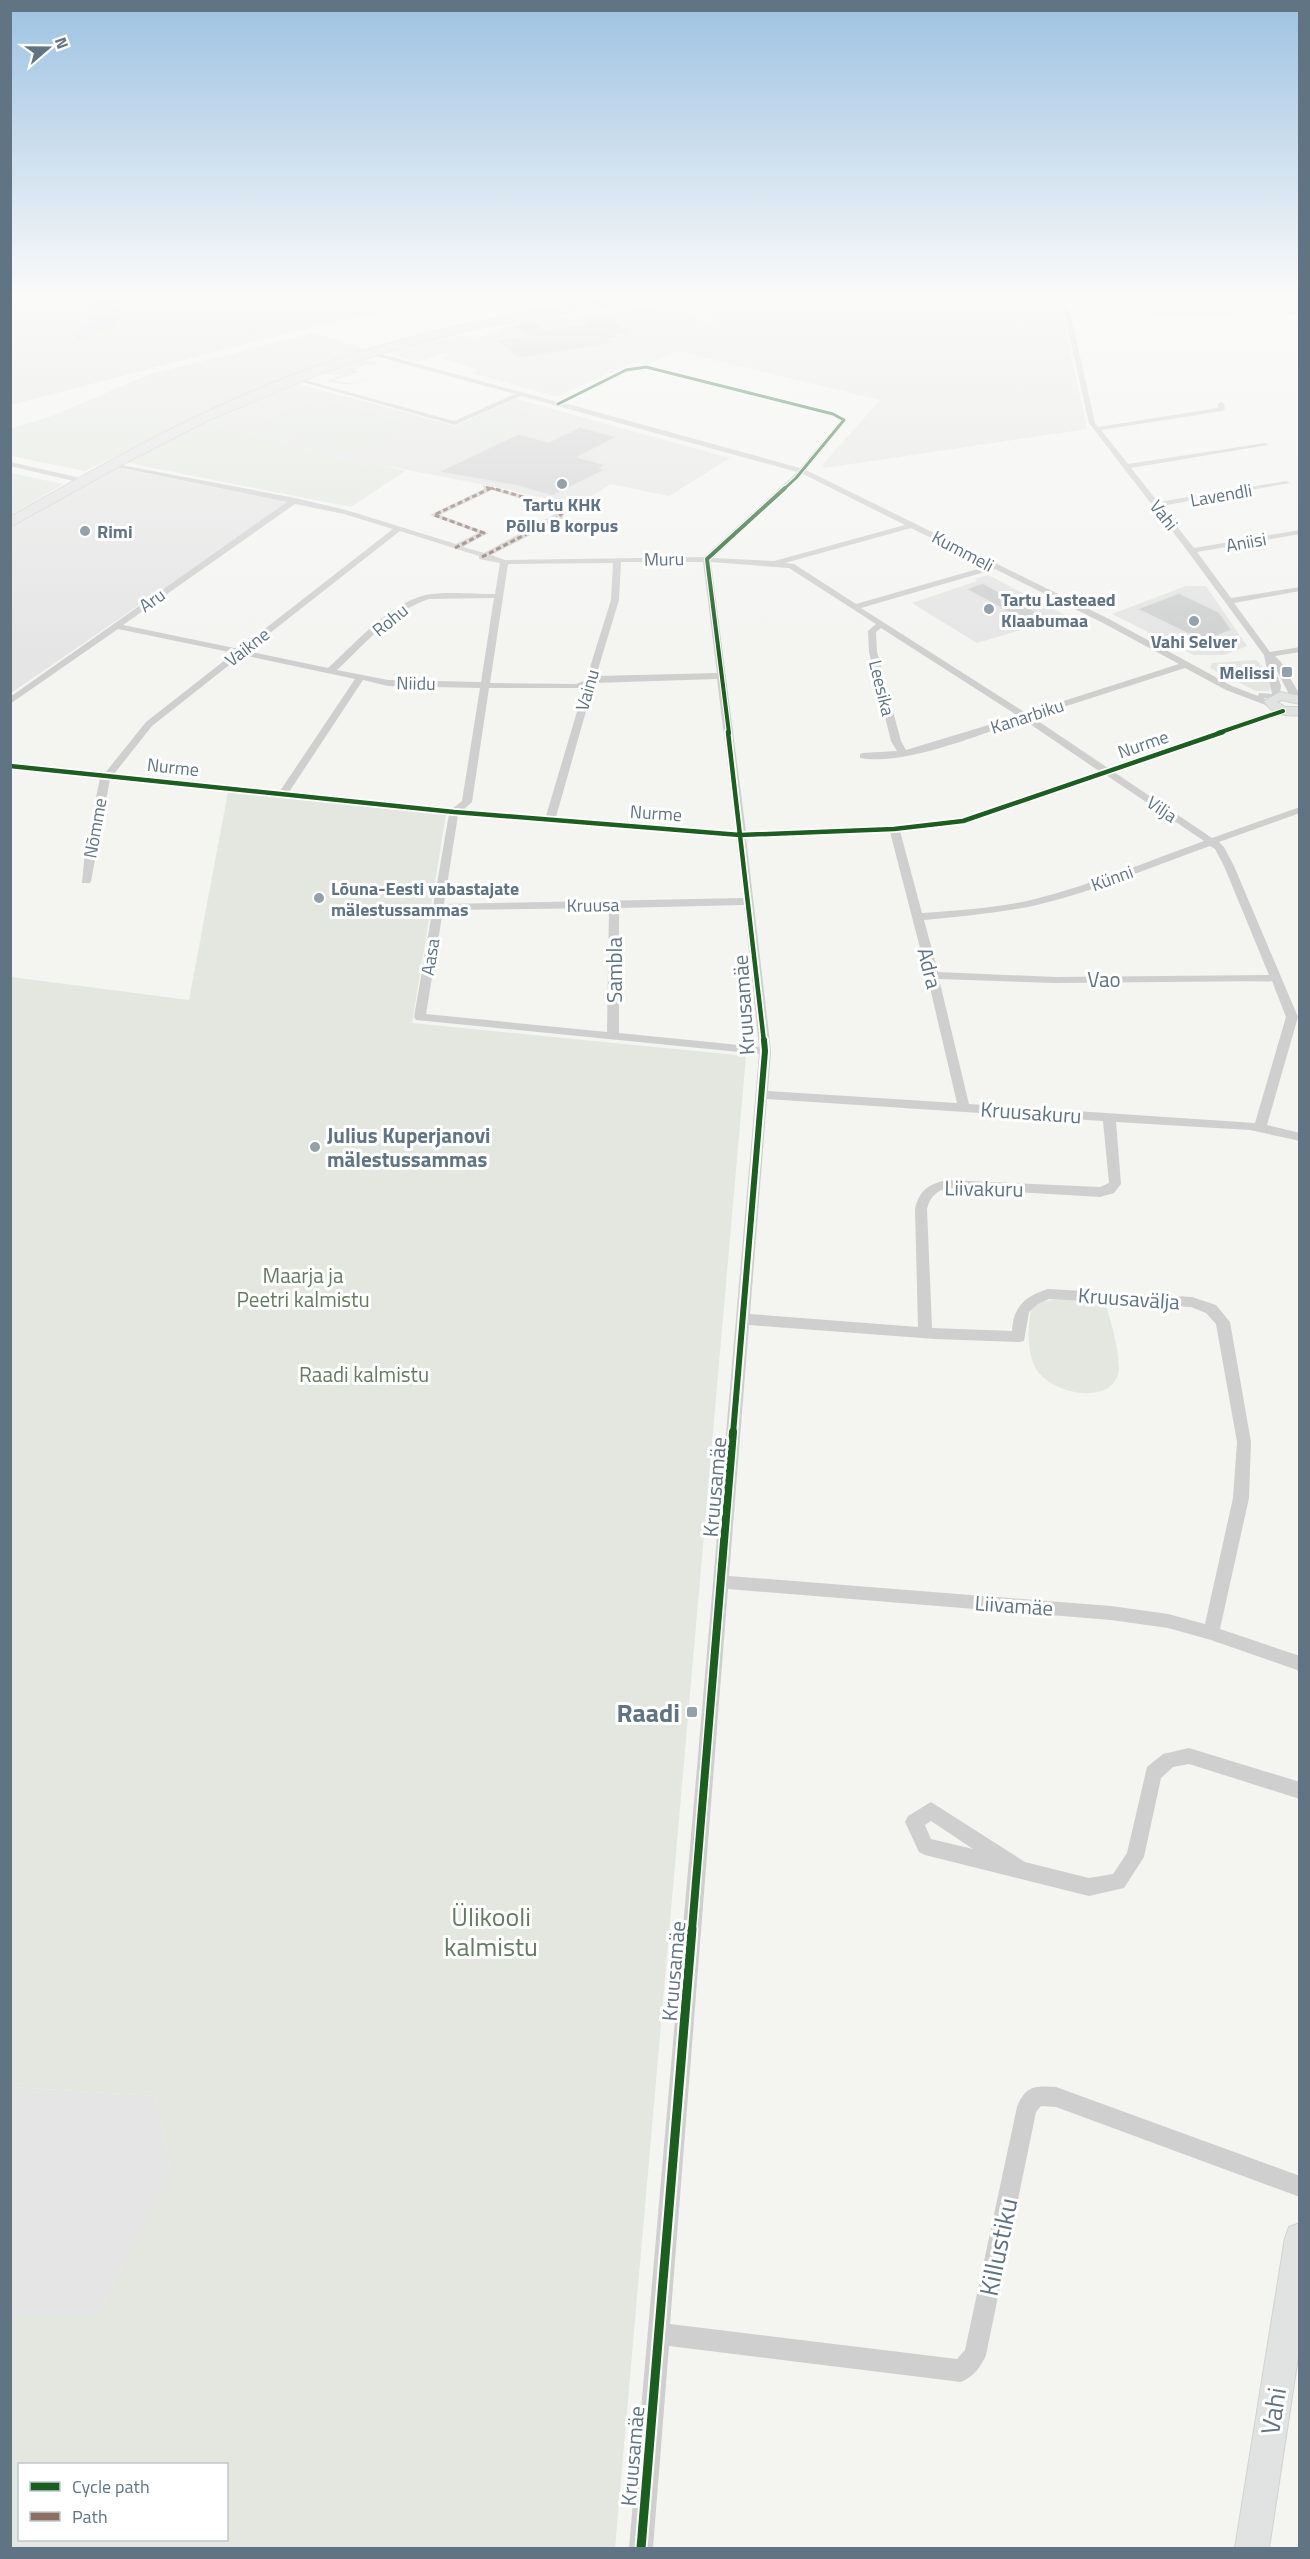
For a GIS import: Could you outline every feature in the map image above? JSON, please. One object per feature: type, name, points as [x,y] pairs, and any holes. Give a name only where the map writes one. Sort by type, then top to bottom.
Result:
[{"type":"highway","points":[[10,523],[112,464],[176,430],[208,416]]},
{"type":"street","points":[[431,416],[455,423],[470,416]]},
{"type":"street","name":"Kummeli","points":[[605,416],[802,471],[1106,621],[1229,688],[1273,700]]},
{"type":"street","points":[[707,560],[802,471],[844,420],[837,416]]},
{"type":"street","name":"Vahi","points":[[1090,416],[1096,429],[1192,551],[1268,656],[1277,662],[1298,698]]},
{"type":"street","points":[[1096,429],[1175,416]]},
{"type":"street","points":[[1125,467],[1265,445]]},
{"type":"street","points":[[10,464],[82,481]]},
{"type":"street","name":"Muru","points":[[112,464],[346,512],[504,562],[707,560],[774,563],[914,525]]},
{"type":"street","name":"Lavendli","points":[[1156,505],[1286,483]]},
{"type":"street","points":[[455,548],[484,533],[434,515],[488,488],[563,510],[563,514],[559,517],[482,556]]},
{"type":"street","name":"Aru","points":[[10,701],[295,500]]},
{"type":"street","name":"Vaikne","points":[[106,775],[149,724],[398,529]]},
{"type":"street","name":"Aniisi","points":[[1192,551],[1299,532]]},
{"type":"street","points":[[480,535],[489,538]]},
{"type":"street","points":[[498,541],[507,544]]},
{"type":"street","name":"Vainu","points":[[550,820],[607,622],[613,611],[617,593],[617,560]]},
{"type":"street","name":"Kruusamäe","points":[[640,2548],[723,1582],[765,1051],[707,560]]},
{"type":"street","name":"Aasa","points":[[504,562],[467,802],[454,812],[420,1017],[765,1051]]},
{"type":"street","name":"Vilja","points":[[774,563],[791,566],[1026,717],[1219,847],[1292,1017],[1260,1127]]},
{"type":"street","points":[[854,607],[993,567]]},
{"type":"street","points":[[1229,601],[1299,589]]},
{"type":"street","name":"Rohu","points":[[329,672],[403,608],[418,599],[498,596]]},
{"type":"street","name":"Leesika","points":[[880,624],[872,631],[873,652],[896,741],[903,753]]},
{"type":"street","name":"Niidu","points":[[115,626],[388,683],[576,687],[602,679],[721,676]]},
{"type":"street","points":[[1268,656],[1299,649]]},
{"type":"street","name":"Vahi","points":[[1268,656],[1267,662],[1277,691],[1273,700]]},
{"type":"street","name":"Kanarbiku","points":[[863,756],[903,753],[1026,717],[1188,664]]},
{"type":"street","points":[[282,794],[360,678]]},
{"type":"street","points":[[1273,700],[1298,698]]},
{"type":"street","points":[[1273,700],[1292,713]]},
{"type":"street","name":"Nurme","points":[[10,765],[454,812],[740,835],[894,829],[963,821],[1292,713]]},
{"type":"street","name":"Nõmme","points":[[86,881],[106,775]]},
{"type":"street","name":"Künni","points":[[917,917],[986,911],[1036,902],[1077,890],[1299,810]]},
{"type":"street","name":"Adra","points":[[894,829],[933,975],[964,1108]]},
{"type":"street","name":"Kruusa","points":[[438,907],[749,901]]},
{"type":"street","name":"Sambla","points":[[613,1036],[614,905]]},
{"type":"street","name":"Vao","points":[[933,975],[1055,980],[1275,978]]},
{"type":"street","name":"Kruusakuru","points":[[761,1095],[1260,1127],[1299,1137]]},
{"type":"street","name":"Liivakuru","points":[[925,1332],[921,1209],[923,1197],[932,1187],[948,1184],[1100,1192],[1109,1190],[1115,1184],[1108,1117]]},
{"type":"street","name":"Kruusavälja","points":[[744,1319],[1019,1337],[1018,1323],[1024,1306],[1034,1298],[1048,1294],[1202,1304],[1218,1315],[1223,1322],[1244,1442],[1241,1498],[1211,1633]]},
{"type":"street","name":"Liivamäe","points":[[723,1582],[1111,1612],[1168,1621],[1211,1633],[1299,1664]]},
{"type":"street","points":[[1024,1872],[931,1811],[914,1822],[925,1846],[1024,1872],[1089,1887],[1118,1882],[1135,1857],[1153,1773],[1169,1760],[1189,1756],[1299,1791]]},
{"type":"street","name":"Killustiku","points":[[659,2334],[961,2371],[975,2355],[1027,2107],[1036,2096],[1056,2097],[1299,2187]]},
{"type":"street","name":"Vahi","points":[[1252,2548],[1299,2238]]},
{"type":"shaded area","points":[[221,416],[419,416],[455,426],[477,416],[579,416],[730,458],[669,496],[610,484],[577,506],[501,488],[382,465],[375,468],[208,422]]},
{"type":"shaded area","points":[[865,416],[1084,416],[1087,429],[825,468],[822,466]]},
{"type":"shaded area","points":[[113,467],[289,502],[11,693],[11,526]]},
{"type":"shaded area","name":"Tartu Lasteaed Klaabumaa","points":[[988,575],[1067,616],[977,643],[912,603],[977,581],[975,579]]},
{"type":"shaded area","points":[[1186,586],[1206,586],[1247,646],[1224,655],[1194,655],[1112,614]]},
{"type":"shaded area","points":[[10,2087],[156,2096],[171,2173],[98,2315],[11,2315]]},
{"type":"green space","points":[[51,416],[200,416],[85,471],[11,456],[10,429]]},
{"type":"green space","points":[[279,416],[379,416],[418,427],[358,455],[254,428]]},
{"type":"green space","points":[[478,416],[534,416],[544,419],[495,443],[467,433],[463,423]]},
{"type":"green space","points":[[567,416],[584,418],[567,420],[569,417]]},
{"type":"green space","points":[[208,422],[375,468],[382,465],[405,471],[351,507],[124,462]]},
{"type":"green space","points":[[11,473],[63,484],[11,515]]},
{"type":"green space","points":[[1256,660],[1268,677],[1272,688],[1269,691],[1256,691],[1210,668],[1212,663]]},
{"type":"green space","name":"Raadi kalmistu","points":[[228,792],[446,814],[412,1023],[746,1056],[615,2548],[11,2548],[11,2315],[98,2315],[171,2173],[156,2096],[11,2087],[11,977],[189,1000]]},
{"type":"green space","points":[[1063,1299],[1101,1301],[1106,1306],[1115,1340],[1119,1368],[1112,1384],[1103,1390],[1091,1393],[1063,1389],[1041,1375],[1034,1365],[1029,1338],[1031,1310],[1040,1302]]},
{"type":"building","points":[[580,427],[617,437],[578,457],[606,465],[600,468],[605,470],[552,496],[518,486],[438,472],[518,434],[549,442]]},
{"type":"building","points":[[983,583],[1004,595],[1012,592],[1032,603],[1025,606],[1047,617],[1030,624],[966,589]]},
{"type":"building","name":"Vahi Selver","points":[[1179,593],[1219,612],[1232,630],[1203,641],[1137,609]]},
{"type":"marked path","points":[[455,548],[484,533],[434,515],[491,488],[486,487]]},
{"type":"marked path","points":[[482,557],[559,517],[563,512],[558,507],[491,488]]},
{"type":"cycle path","points":[[641,2548],[765,1051],[753,931],[707,559],[796,478],[844,420],[837,416]]},
{"type":"cycle path","points":[[10,766],[454,812],[740,835],[894,829],[963,821],[1283,711]]},
{"type":"place","name":"Tartu KHK Põllu B korpus","points":[[562,484]]},
{"type":"place","name":"Rimi","points":[[85,531]]},
{"type":"place","name":"Tartu Lasteaed Klaabumaa","points":[[989,609]]},
{"type":"place","name":"Vahi Selver","points":[[1194,621]]},
{"type":"place","name":"Melissi","points":[[1287,672]]},
{"type":"place","name":"Lõuna-Eesti vabastajate mälestussammas","points":[[319,898]]},
{"type":"place","name":"Julius Kuperjanovi mälestussammas","points":[[315,1147]]},
{"type":"place","name":"Raadi","points":[[692,1712]]},
{"type":"park label","name":"Maarja ja Peetri kalmistu","points":[[303,1287]]},
{"type":"park label","name":"Ülikooli kalmistu","points":[[491,1930]]}]
